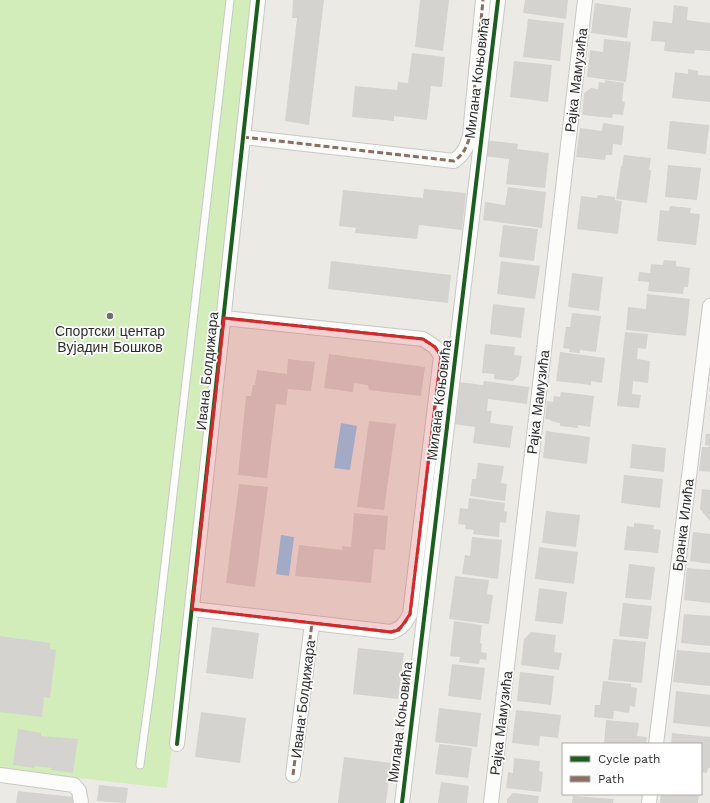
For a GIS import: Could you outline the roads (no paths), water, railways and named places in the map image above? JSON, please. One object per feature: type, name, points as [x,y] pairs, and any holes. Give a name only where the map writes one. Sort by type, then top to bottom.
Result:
[{"type":"street","name":"Ивана Болдижара","points":[[177,744],[258,0]]},
{"type":"street","points":[[243,137],[454,161],[462,156],[467,147],[470,135],[483,0]]},
{"type":"street","name":"Милана Коњовића","points":[[402,803],[498,0]]},
{"type":"street","name":"Рајка Мамузића","points":[[491,803],[585,0]]},
{"type":"street","name":"Бранка Илића","points":[[656,743],[710,306]]},
{"type":"street","name":"Ивана Болдижара","points":[[192,609],[391,632],[399,630],[410,614],[441,356],[435,347],[423,339],[224,318]]},
{"type":"street","name":"Ивана Болдижара","points":[[293,775],[312,623]]},
{"type":"street","points":[[0,775],[74,784],[79,791],[81,803]]},
{"type":"lane","points":[[140,765],[153,668],[230,0]]},
{"type":"water","points":[[341,423],[357,426],[350,470],[334,468]]},
{"type":"water","points":[[281,535],[294,537],[289,576],[276,574]]},
{"type":"place","name":"Спортски центар Вујадин Бошков","points":[[110,316]]}]
